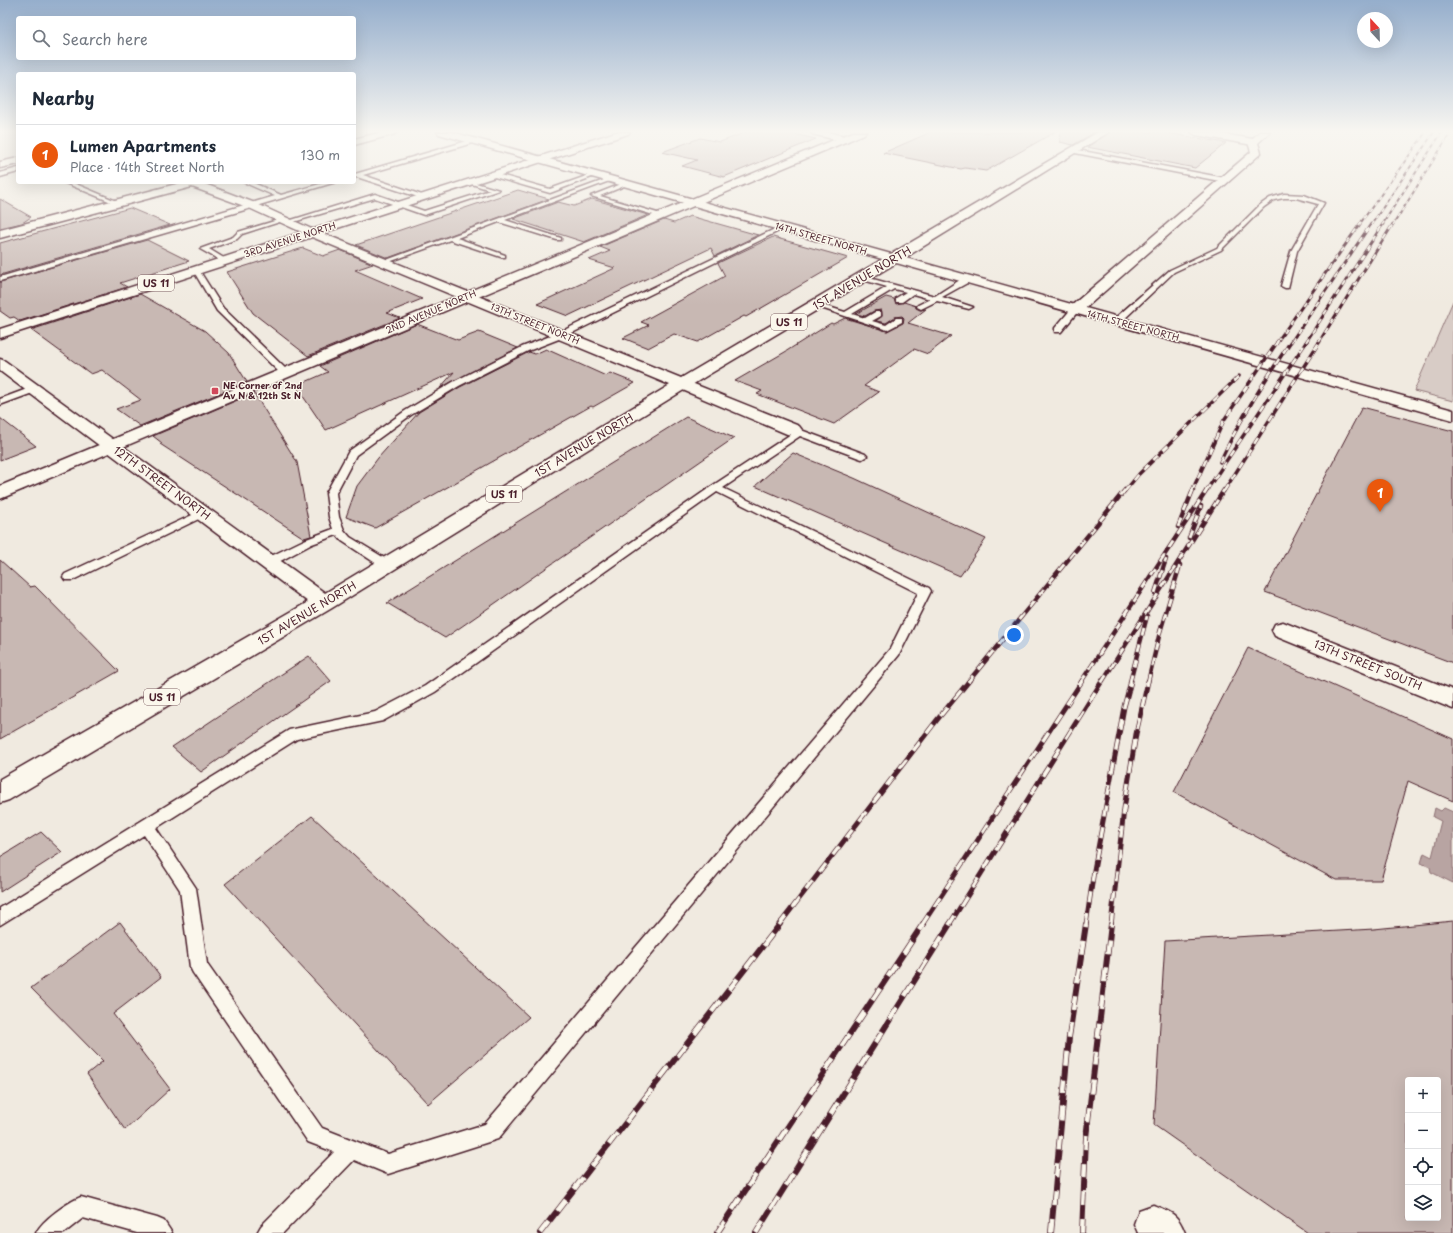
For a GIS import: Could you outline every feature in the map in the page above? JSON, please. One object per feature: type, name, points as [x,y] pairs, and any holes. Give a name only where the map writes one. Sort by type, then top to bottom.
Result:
[{"type":"main road","points":[[0,234],[166,190]]},
{"type":"main road","name":"13TH STREET NORTH","points":[[212,190],[312,233],[793,430]]},
{"type":"main road","name":"3RD AVENUE NORTH","points":[[0,334],[447,190]]},
{"type":"main road","name":"14TH STREET NORTH","points":[[645,190],[1453,415]]},
{"type":"main road","name":"2ND AVENUE NORTH","points":[[0,493],[724,190]]},
{"type":"main road","name":"1ST AVENUE NORTH","points":[[0,792],[324,603],[894,259],[1006,190]]},
{"type":"main road","points":[[1075,310],[1214,190]]},
{"type":"main road","name":"12TH STREET NORTH","points":[[0,364],[324,603]]},
{"type":"main road","name":"13TH STREET SOUTH","points":[[1283,630],[1453,700]]},
{"type":"lane","points":[[85,190],[118,203]]},
{"type":"lane","points":[[264,190],[282,197]]},
{"type":"lane","points":[[0,279],[307,190]]},
{"type":"lane","points":[[400,190],[423,197]]},
{"type":"lane","points":[[225,261],[203,249],[235,238],[240,233],[286,221],[374,193],[398,205],[424,213],[496,190],[495,190]]},
{"type":"lane","points":[[384,262],[583,190]]},
{"type":"lane","points":[[611,190],[594,196],[662,216]]},
{"type":"lane","points":[[1116,322],[1172,271],[1220,249],[1262,206],[1272,199],[1284,196],[1304,197],[1321,203],[1294,252],[1285,286]]},
{"type":"lane","points":[[500,220],[559,239]]},
{"type":"lane","points":[[387,565],[346,539],[339,532],[334,517],[331,493],[352,453],[408,413],[456,384],[525,349],[561,335],[781,228]]},
{"type":"lane","points":[[451,238],[503,256]]},
{"type":"lane","points":[[196,270],[220,309],[286,373]]},
{"type":"lane","points":[[862,278],[969,307]]},
{"type":"lane","points":[[921,307],[966,280]]},
{"type":"lane","points":[[846,315],[894,286]]},
{"type":"lane","points":[[899,300],[913,292]]},
{"type":"lane","points":[[816,306],[887,328],[899,320]]},
{"type":"lane","points":[[1058,330],[1075,310]]},
{"type":"lane","points":[[866,321],[878,314]]},
{"type":"lane","points":[[0,402],[35,389]]},
{"type":"lane","points":[[793,430],[862,456]]},
{"type":"lane","points":[[0,916],[294,734],[378,717],[430,689],[716,488],[796,435],[793,430]]},
{"type":"lane","points":[[146,825],[188,888],[199,967],[315,1135],[388,1164],[491,1132],[895,652],[925,591],[716,488]]},
{"type":"lane","points":[[69,577],[202,513]]},
{"type":"lane","points":[[269,562],[308,542],[339,532]]},
{"type":"lane","points":[[268,1233],[351,1150]]},
{"type":"lane","points":[[47,1233],[81,1207],[157,1228],[160,1233]]},
{"type":"shaded area","points":[[1453,301],[1453,401],[1414,391]]},
{"type":"shaded area","points":[[1435,808],[1441,811],[1444,808],[1453,812],[1453,883],[1431,872],[1430,867],[1421,863],[1424,853],[1432,857],[1441,821],[1433,817]]},
{"type":"building","points":[[518,190],[549,199],[388,258],[356,245]]},
{"type":"building","points":[[0,199],[31,217],[22,223],[0,228]]},
{"type":"building","points":[[592,199],[648,215],[584,242],[513,219],[558,202],[574,206]]},
{"type":"building","points":[[130,208],[170,225],[0,275],[0,243]]},
{"type":"building","points":[[690,216],[758,235],[715,256],[711,248],[568,316],[537,304],[615,268],[589,260],[610,251],[600,247],[664,220],[674,223]]},
{"type":"building","points":[[773,237],[848,258],[746,317],[744,316],[698,342],[674,334],[648,348],[623,338],[649,325],[641,322],[725,276],[718,263]]},
{"type":"building","points":[[147,240],[189,261],[120,283],[127,287],[20,321],[14,317],[10,318],[0,311],[0,282]]},
{"type":"building","points":[[303,248],[323,256],[340,250],[373,264],[355,270],[422,299],[387,313],[400,318],[308,356],[253,313],[227,272]]},
{"type":"building","points":[[140,294],[205,331],[229,353],[247,382],[140,426],[116,409],[141,400],[102,370],[91,374],[31,330]]},
{"type":"building","points":[[886,297],[894,299],[896,304],[904,302],[916,306],[916,308],[920,310],[926,309],[908,323],[951,336],[928,354],[914,349],[864,386],[879,392],[834,424],[757,394],[762,391],[735,381],[831,323],[833,324],[845,318],[887,331],[903,323],[904,318],[902,316],[895,317],[886,323],[876,321],[882,316],[881,310],[874,311],[865,316],[856,314]]},
{"type":"building","points":[[417,324],[458,340],[479,332],[518,348],[440,388],[454,372],[326,430],[296,386],[328,372],[320,366]]},
{"type":"building","points":[[546,349],[606,376],[610,373],[635,383],[593,407],[591,406],[375,528],[346,517],[357,486],[378,458],[419,412],[460,387],[529,352],[535,354]]},
{"type":"building","points":[[254,393],[297,462],[311,536],[304,538],[160,444],[162,443],[153,436]]},
{"type":"building","points":[[1362,407],[1453,431],[1453,663],[1265,592]]},
{"type":"building","points":[[686,417],[734,438],[445,638],[387,603]]},
{"type":"building","points":[[0,418],[36,446],[0,460]]},
{"type":"building","points":[[793,453],[854,478],[986,539],[960,576],[755,486]]},
{"type":"building","points":[[0,560],[30,587],[35,586],[119,671],[0,739]]},
{"type":"building","points":[[1248,648],[1453,739],[1453,801],[1408,781],[1381,880],[1336,880],[1174,792]]},
{"type":"building","points":[[309,656],[331,681],[201,772],[172,747]]},
{"type":"building","points":[[312,816],[529,1017],[428,1104],[225,884]]},
{"type":"building","points":[[41,832],[62,852],[0,892],[0,857]]},
{"type":"building","points":[[1453,921],[1453,1233],[1308,1233],[1154,1125],[1165,941],[1374,929]]},
{"type":"building","points":[[120,922],[161,977],[113,1014],[170,1089],[125,1130],[87,1074],[103,1061],[31,988]]},
{"type":"railway","points":[[1359,225],[1385,190]]},
{"type":"railway","points":[[1371,225],[1395,190]]},
{"type":"railway","points":[[1382,225],[1405,190]]},
{"type":"railway","points":[[1393,225],[1415,190]]},
{"type":"railway","points":[[1277,342],[1360,224]]},
{"type":"railway","points":[[1291,342],[1371,224]]},
{"type":"railway","points":[[1306,342],[1383,224]]},
{"type":"railway","points":[[1319,342],[1393,224]]},
{"type":"railway","points":[[1192,491],[1224,420],[1278,341]]},
{"type":"railway","points":[[1220,462],[1253,400],[1291,341]]},
{"type":"railway","points":[[1206,491],[1307,341]]},
{"type":"railway","points":[[1224,491],[1320,341]]},
{"type":"railway","points":[[1125,491],[1139,474],[1239,376]]},
{"type":"railway","points":[[968,682],[1125,490]]},
{"type":"railway","points":[[1178,527],[1193,490]]},
{"type":"railway","points":[[1081,682],[1207,490]]},
{"type":"railway","points":[[1102,682],[1224,490]]},
{"type":"railway","points":[[1189,538],[1201,506]]},
{"type":"railway","points":[[1155,593],[1166,559]]},
{"type":"railway","points":[[1148,682],[1160,632],[1180,565]]},
{"type":"railway","points":[[1130,682],[1147,616]]},
{"type":"railway","points":[[779,925],[937,720],[969,681]]},
{"type":"railway","points":[[922,925],[1082,681]]},
{"type":"railway","points":[[949,925],[1102,681]]},
{"type":"railway","points":[[1086,925],[1094,870],[1124,707],[1131,681]]},
{"type":"railway","points":[[1111,925],[1124,809],[1136,734],[1148,681]]},
{"type":"railway","points":[[540,1233],[780,924]]},
{"type":"railway","points":[[717,1233],[923,924]]},
{"type":"railway","points":[[756,1233],[950,924]]},
{"type":"railway","points":[[1051,1233],[1069,1037],[1086,924]]},
{"type":"railway","points":[[1082,1233],[1086,1138],[1111,924]]},
{"type":"place","name":"NE Corner of 2nd Av N & 12th St N","points":[[215,391]]},
{"type":"place","name":"Lumen Apartments","points":[[1380,512]]}]
